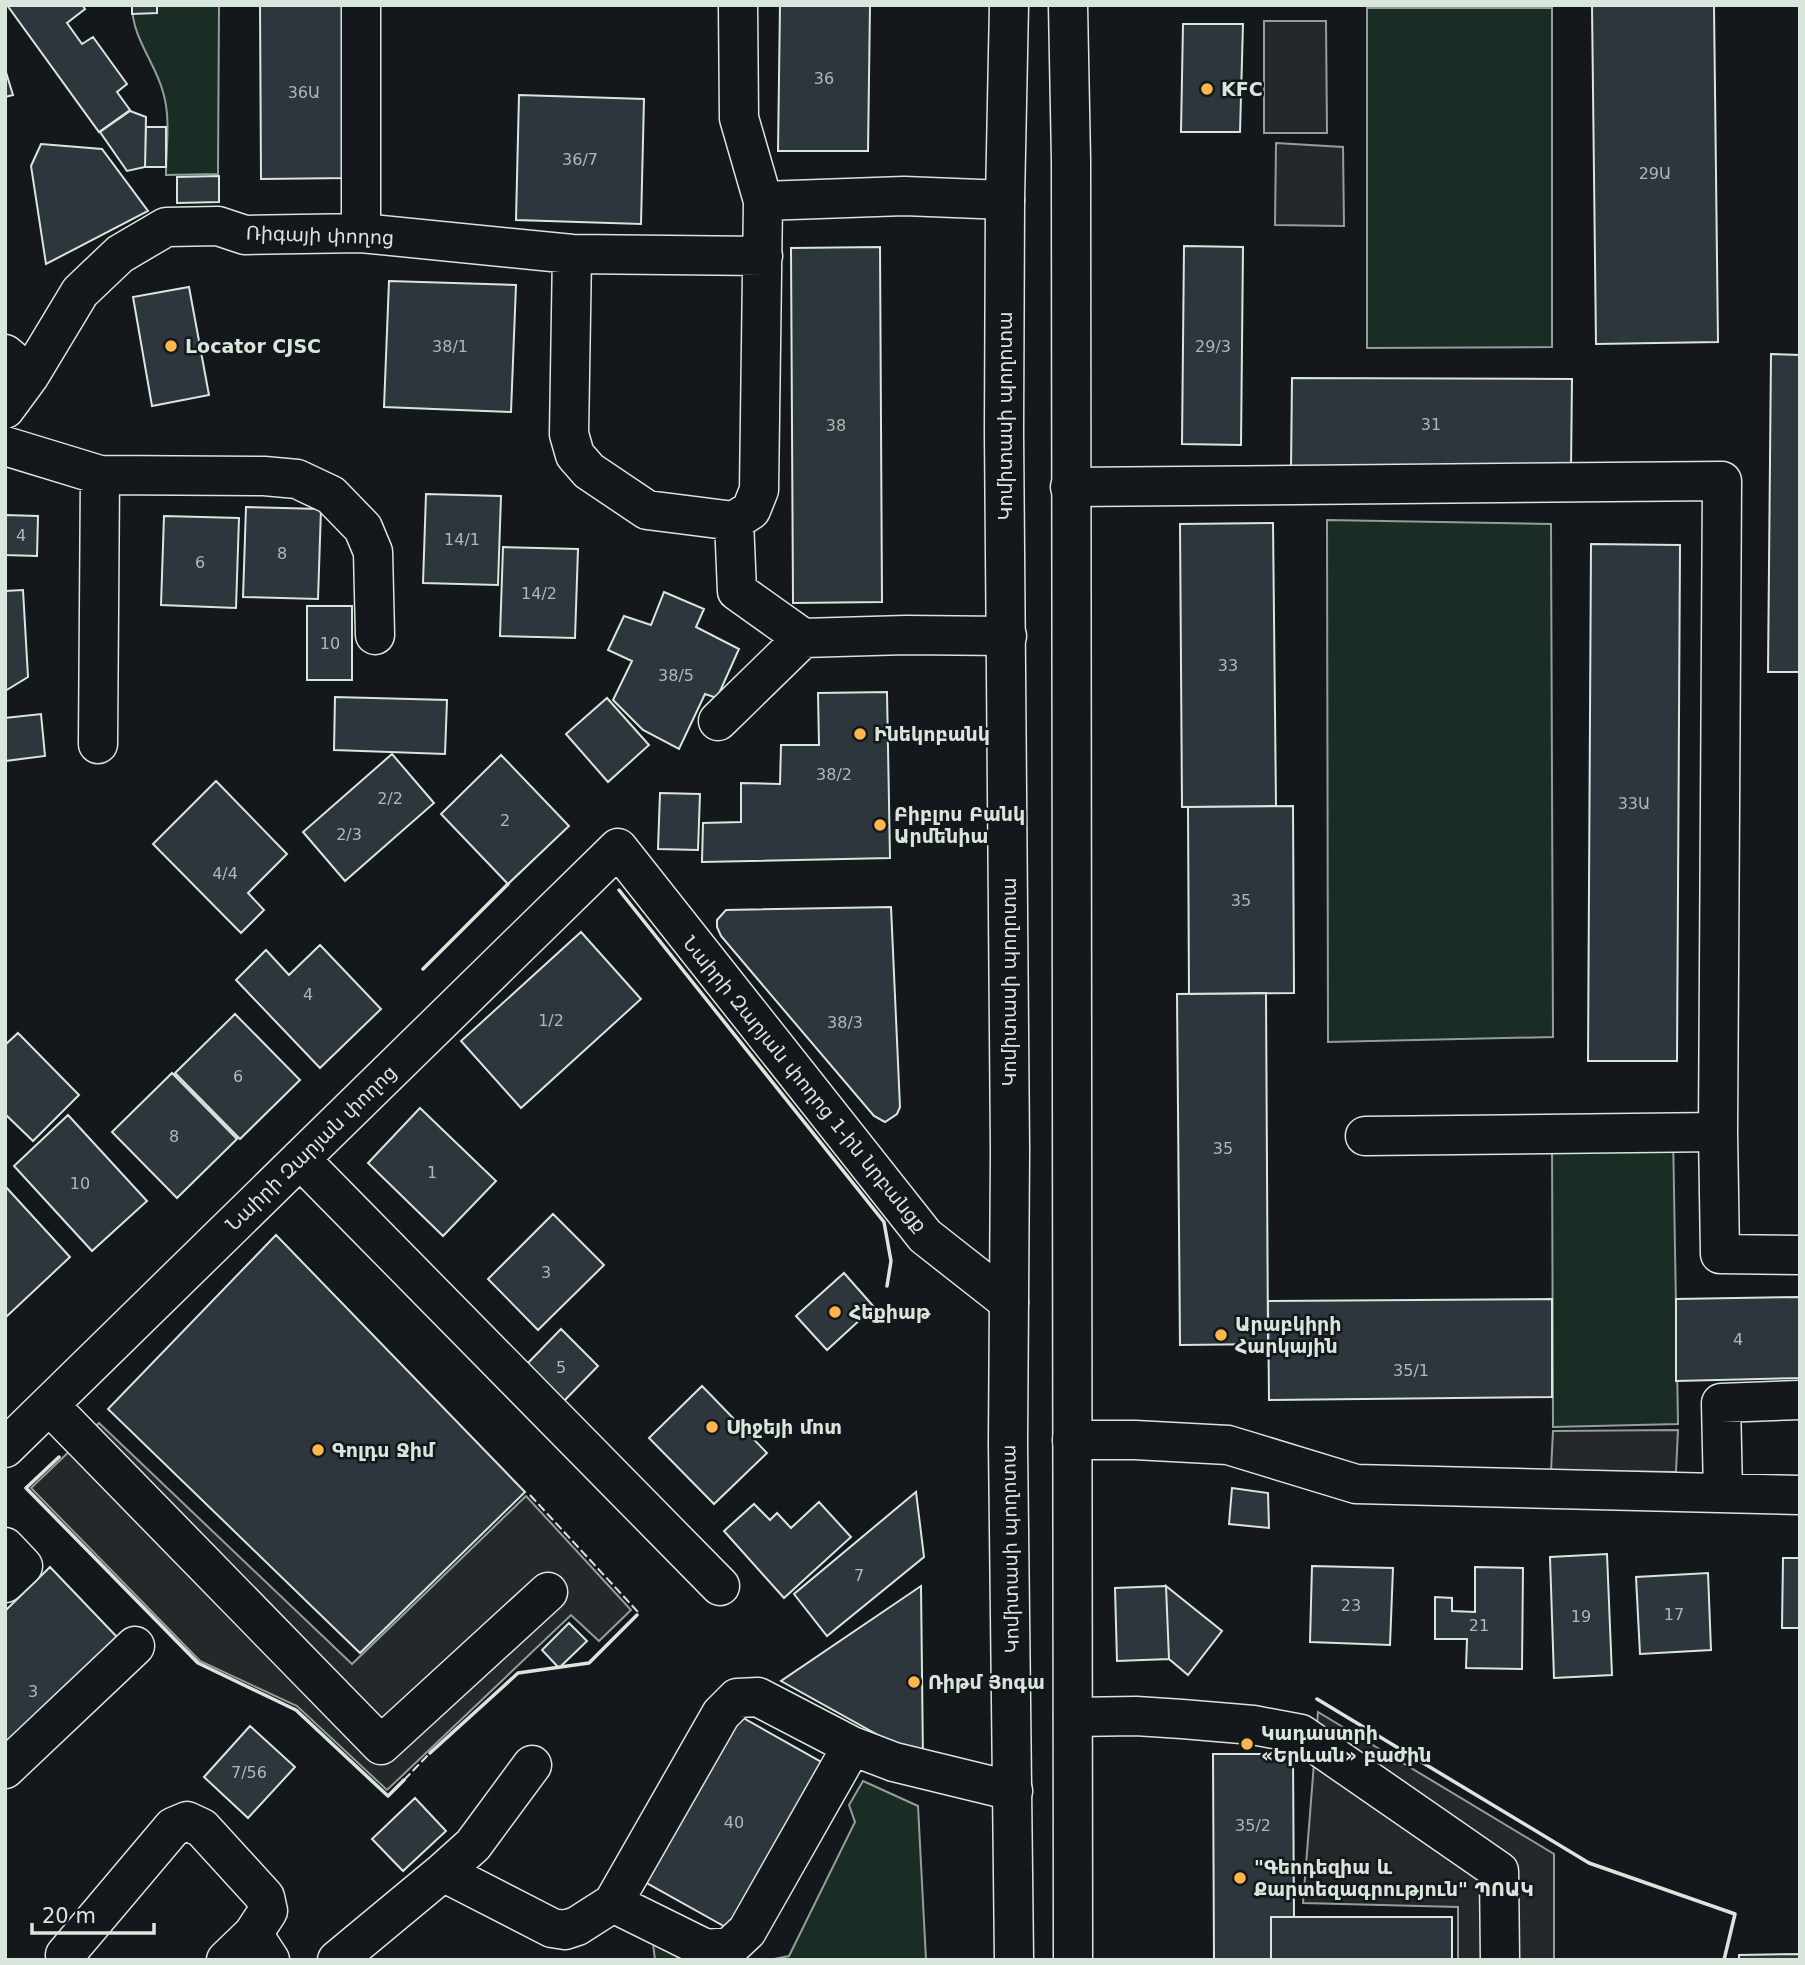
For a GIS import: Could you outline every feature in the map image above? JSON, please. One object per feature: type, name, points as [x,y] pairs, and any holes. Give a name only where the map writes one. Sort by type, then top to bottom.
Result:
[{"type":"main road","points":[[361,5],[361,233]]},
{"type":"main road","points":[[572,254],[569,434],[575,454],[589,471],[647,510],[734,521],[751,510],[759,490],[763,201],[740,118],[738,5]]},
{"type":"main road","name":"Կոմիտասի պողոտա","points":[[1009,5],[1004,200],[1008,1443],[1014,1960]]},
{"type":"main road","points":[[1068,5],[1071,161],[1073,903],[1073,1960]]},
{"type":"main road","points":[[763,201],[904,196],[1004,200]]},
{"type":"main road","name":"Ռիգայի փողոց","points":[[5,409],[18,364],[80,292],[120,254],[166,227],[218,226],[245,235],[361,233],[572,254],[763,256]]},
{"type":"main road","points":[[5,446],[100,475],[264,476],[297,479],[331,495],[363,528],[373,552],[375,635]]},
{"type":"main road","points":[[99,744],[100,475]]},
{"type":"main road","points":[[1070,487],[1722,481],[1718,1132],[1720,1254],[1800,1255]]},
{"type":"main road","points":[[734,521],[737,591],[803,638],[1007,636]]},
{"type":"main road","points":[[718,721],[803,638]]},
{"type":"main road","name":"Նաիրի Զարյան փողոց 1-ին նրբանցք","points":[[618,848],[925,1236],[1009,1302]]},
{"type":"main road","name":"Նաիրի Զարյան փողոց","points":[[5,1448],[618,848]]},
{"type":"main road","points":[[1365,1136],[1718,1132]]},
{"type":"main road","points":[[300,1159],[720,1586]]},
{"type":"main road","points":[[1723,1493],[1721,1402],[1800,1400]]},
{"type":"main road","points":[[49,1405],[381,1745],[548,1592]]},
{"type":"main road","points":[[1072,1440],[1228,1445],[1356,1484],[1800,1495]]},
{"type":"main road","points":[[5,1546],[23,1566],[5,1583]]},
{"type":"main road","points":[[5,1769],[135,1646]]},
{"type":"main road","points":[[443,1872],[552,1928],[565,1930],[577,1926],[613,1903],[721,1714],[737,1698],[758,1697],[852,1746],[938,1774],[1013,1791]]},
{"type":"main road","points":[[1073,1717],[1136,1716],[1182,1719],[1253,1725],[1301,1734],[1499,1871],[1500,1960]]},
{"type":"main road","points":[[613,1903],[706,1949],[730,1947],[747,1931],[852,1746]]},
{"type":"main road","points":[[337,1960],[473,1845],[532,1765]]},
{"type":"main road","points":[[64,1958],[173,1827],[187,1821],[202,1828],[265,1897],[268,1911],[262,1947],[226,1960]]},
{"type":"green space","points":[[132,5],[219,5],[218,174],[166,175],[165,102],[136,28]]},
{"type":"green space","points":[[1367,8],[1552,8],[1552,347],[1367,348]]},
{"type":"green space","points":[[1327,520],[1551,524],[1553,1037],[1328,1042]]},
{"type":"green space","points":[[1673,1132],[1678,1424],[1553,1427],[1552,1134]]},
{"type":"green space","points":[[863,1781],[918,1806],[926,1960],[769,1960],[789,1956],[855,1822],[849,1805]]},
{"type":"green space","points":[[653,1943],[683,1960],[655,1960]]},
{"type":"shaded area","points":[[1264,21],[1326,21],[1327,133],[1264,133]]},
{"type":"shaded area","points":[[1276,143],[1343,147],[1344,226],[1275,225]]},
{"type":"shaded area","points":[[99,1423],[352,1664],[526,1496],[631,1610],[599,1641],[571,1615],[387,1790],[297,1706],[200,1661],[31,1488]]},
{"type":"shaded area","points":[[1678,1430],[1676,1472],[1551,1471],[1553,1431]]},
{"type":"shaded area","points":[[1318,1712],[1554,1854],[1554,1960],[1458,1960],[1458,1907],[1303,1903]]},
{"type":"building","points":[[7,5],[82,5],[85,9],[67,23],[82,44],[93,37],[127,84],[117,92],[130,110],[99,132]]},
{"type":"building","points":[[132,5],[157,5],[157,13],[132,14]]},
{"type":"building","points":[[260,5],[348,5],[349,178],[261,179]]},
{"type":"building","points":[[780,5],[870,5],[868,151],[778,151]]},
{"type":"building","points":[[1592,5],[1714,5],[1718,342],[1596,344]]},
{"type":"building","points":[[1183,24],[1243,24],[1240,132],[1181,132]]},
{"type":"building","points":[[5,69],[13,95],[5,97]]},
{"type":"building","points":[[519,95],[644,99],[641,224],[516,220]]},
{"type":"building","points":[[130,111],[146,117],[145,167],[127,171],[100,132]]},
{"type":"building","points":[[146,127],[166,127],[166,167],[145,167]]},
{"type":"building","points":[[41,144],[102,149],[148,211],[46,264],[31,166]]},
{"type":"building","points":[[219,176],[219,202],[177,203],[177,177]]},
{"type":"building","points":[[1184,246],[1243,247],[1241,445],[1182,444]]},
{"type":"building","points":[[880,247],[882,602],[793,603],[791,248]]},
{"type":"building","points":[[389,281],[516,285],[511,412],[384,407]]},
{"type":"building","name":"Locator CJSC","points":[[189,287],[209,395],[152,406],[133,297]]},
{"type":"building","points":[[1771,354],[1800,355],[1800,672],[1768,672]]},
{"type":"building","points":[[1292,378],[1572,379],[1571,470],[1291,469]]},
{"type":"building","points":[[426,494],[501,496],[498,585],[423,583]]},
{"type":"building","points":[[246,507],[321,509],[318,599],[243,597]]},
{"type":"building","points":[[5,515],[38,516],[37,556],[5,555]]},
{"type":"building","points":[[164,516],[239,518],[236,608],[161,605]]},
{"type":"building","points":[[1273,523],[1276,806],[1182,807],[1180,524]]},
{"type":"building","points":[[1591,544],[1680,545],[1677,1061],[1588,1061]]},
{"type":"building","points":[[503,547],[578,549],[575,638],[500,636]]},
{"type":"building","points":[[23,590],[28,677],[5,691],[5,591]]},
{"type":"building","points":[[664,592],[704,609],[696,627],[739,649],[717,698],[705,694],[679,749],[643,730],[613,700],[632,661],[608,650],[624,616],[651,625]]},
{"type":"building","points":[[307,606],[352,606],[352,680],[307,680]]},
{"type":"building","points":[[887,692],[890,858],[702,862],[703,823],[741,822],[741,783],[780,784],[781,745],[819,745],[818,693]]},
{"type":"building","points":[[335,697],[447,700],[445,754],[334,750]]},
{"type":"building","points":[[607,698],[649,745],[608,782],[566,734]]},
{"type":"building","points":[[41,714],[45,756],[5,761],[5,718]]},
{"type":"building","points":[[392,754],[434,803],[345,881],[303,832]]},
{"type":"building","points":[[501,755],[569,826],[508,884],[441,814]]},
{"type":"building","points":[[216,781],[287,854],[248,893],[264,910],[241,933],[153,844]]},
{"type":"building","points":[[660,793],[700,794],[698,850],[658,849]]},
{"type":"building","points":[[1293,806],[1294,993],[1189,994],[1188,807]]},
{"type":"building","points":[[891,907],[900,1107],[897,1114],[885,1122],[874,1116],[721,936],[717,920],[726,910]]},
{"type":"building","points":[[581,932],[641,999],[521,1108],[461,1041]]},
{"type":"building","points":[[320,945],[381,1009],[320,1068],[236,980],[266,950],[289,975]]},
{"type":"building","points":[[1266,993],[1268,1344],[1180,1345],[1177,994]]},
{"type":"building","points":[[235,1014],[300,1080],[240,1139],[175,1073]]},
{"type":"building","points":[[18,1033],[79,1095],[33,1141],[5,1114],[5,1045]]},
{"type":"building","points":[[172,1073],[237,1139],[177,1198],[112,1132]]},
{"type":"building","points":[[420,1108],[496,1181],[443,1236],[368,1163]]},
{"type":"building","points":[[68,1115],[147,1201],[92,1251],[14,1166]]},
{"type":"building","points":[[5,1186],[70,1257],[5,1318]]},
{"type":"building","points":[[553,1214],[604,1265],[538,1330],[488,1279]]},
{"type":"building","name":"Գոլդս Ջիմ","points":[[276,1235],[525,1492],[360,1653],[108,1409]]},
{"type":"building","name":"Հեքիաթ","points":[[844,1273],[874,1307],[827,1350],[796,1316]]},
{"type":"building","points":[[1800,1297],[1800,1378],[1676,1381],[1676,1299]]},
{"type":"building","points":[[1552,1299],[1552,1397],[1269,1400],[1268,1301]]},
{"type":"building","points":[[561,1329],[598,1366],[561,1404],[524,1367]]},
{"type":"building","points":[[702,1386],[767,1453],[714,1504],[649,1438]]},
{"type":"building","points":[[1232,1488],[1268,1493],[1269,1528],[1229,1524]]},
{"type":"building","points":[[916,1492],[924,1557],[827,1636],[794,1594]]},
{"type":"building","points":[[819,1502],[851,1537],[784,1598],[724,1531],[754,1504],[770,1520],[777,1513],[791,1528]]},
{"type":"building","points":[[1607,1554],[1612,1675],[1554,1678],[1550,1557]]},
{"type":"building","points":[[1783,1558],[1800,1558],[1800,1628],[1782,1628]]},
{"type":"building","points":[[1312,1566],[1393,1568],[1390,1645],[1310,1642]]},
{"type":"building","points":[[50,1567],[117,1637],[5,1746],[5,1611]]},
{"type":"building","points":[[1475,1567],[1523,1568],[1522,1669],[1466,1668],[1467,1639],[1435,1639],[1435,1597],[1452,1598],[1452,1611],[1475,1612]]},
{"type":"building","points":[[1708,1573],[1711,1650],[1640,1654],[1636,1577]]},
{"type":"building","points":[[921,1586],[923,1760],[781,1681]]},
{"type":"building","points":[[1166,1586],[1169,1659],[1117,1661],[1115,1588]]},
{"type":"building","points":[[1166,1586],[1222,1631],[1188,1675],[1169,1659]]},
{"type":"building","points":[[569,1623],[587,1641],[559,1668],[542,1650]]},
{"type":"building","points":[[738,1715],[823,1763],[729,1929],[645,1882]]},
{"type":"building","points":[[250,1726],[295,1767],[248,1818],[204,1777]]},
{"type":"building","points":[[1213,1754],[1293,1754],[1294,1917],[1271,1917],[1271,1960],[1214,1960]]},
{"type":"building","points":[[415,1798],[446,1831],[403,1871],[372,1839]]},
{"type":"building","points":[[1271,1917],[1452,1917],[1452,1960],[1271,1960]]},
{"type":"building","points":[[1800,1954],[1800,1960],[1739,1960],[1739,1955]]},
{"type":"fence","points":[[530,1495],[638,1612]]},
{"type":"fence","points":[[404,1780],[430,1753]]},
{"type":"wall","points":[[423,969],[508,884]]},
{"type":"wall","points":[[619,890],[884,1222],[891,1261],[887,1286]]},
{"type":"wall","points":[[59,1457],[26,1488],[198,1663],[296,1710],[388,1796],[404,1780]]},
{"type":"wall","points":[[430,1753],[518,1673],[589,1663],[637,1615]]},
{"type":"wall","points":[[1317,1699],[1589,1863],[1735,1914],[1724,1960]]},
{"type":"place","name":"KFC","points":[[1207,89]]},
{"type":"place","name":"Locator CJSC","points":[[171,346]]},
{"type":"place","name":"Ինեկոբանկ","points":[[860,734]]},
{"type":"place","name":"Բիբլոս Բանկ Արմենիա","points":[[880,825]]},
{"type":"place","name":"Հեքիաթ","points":[[835,1312]]},
{"type":"place","name":"Արաբկիրի Հարկային","points":[[1221,1335]]},
{"type":"place","name":"Սիջեյի մոտ","points":[[712,1427]]},
{"type":"place","name":"Գոլդս Ջիմ","points":[[318,1450]]},
{"type":"place","name":"Ռիթմ Յոգա","points":[[914,1682]]},
{"type":"place","name":"Կադաստրի «Երևան» բաժին","points":[[1247,1744]]},
{"type":"place","name":"\"Գեոդեզիա և Քարտեզագրություն\" ՊՈԱԿ","points":[[1240,1878]]}]
